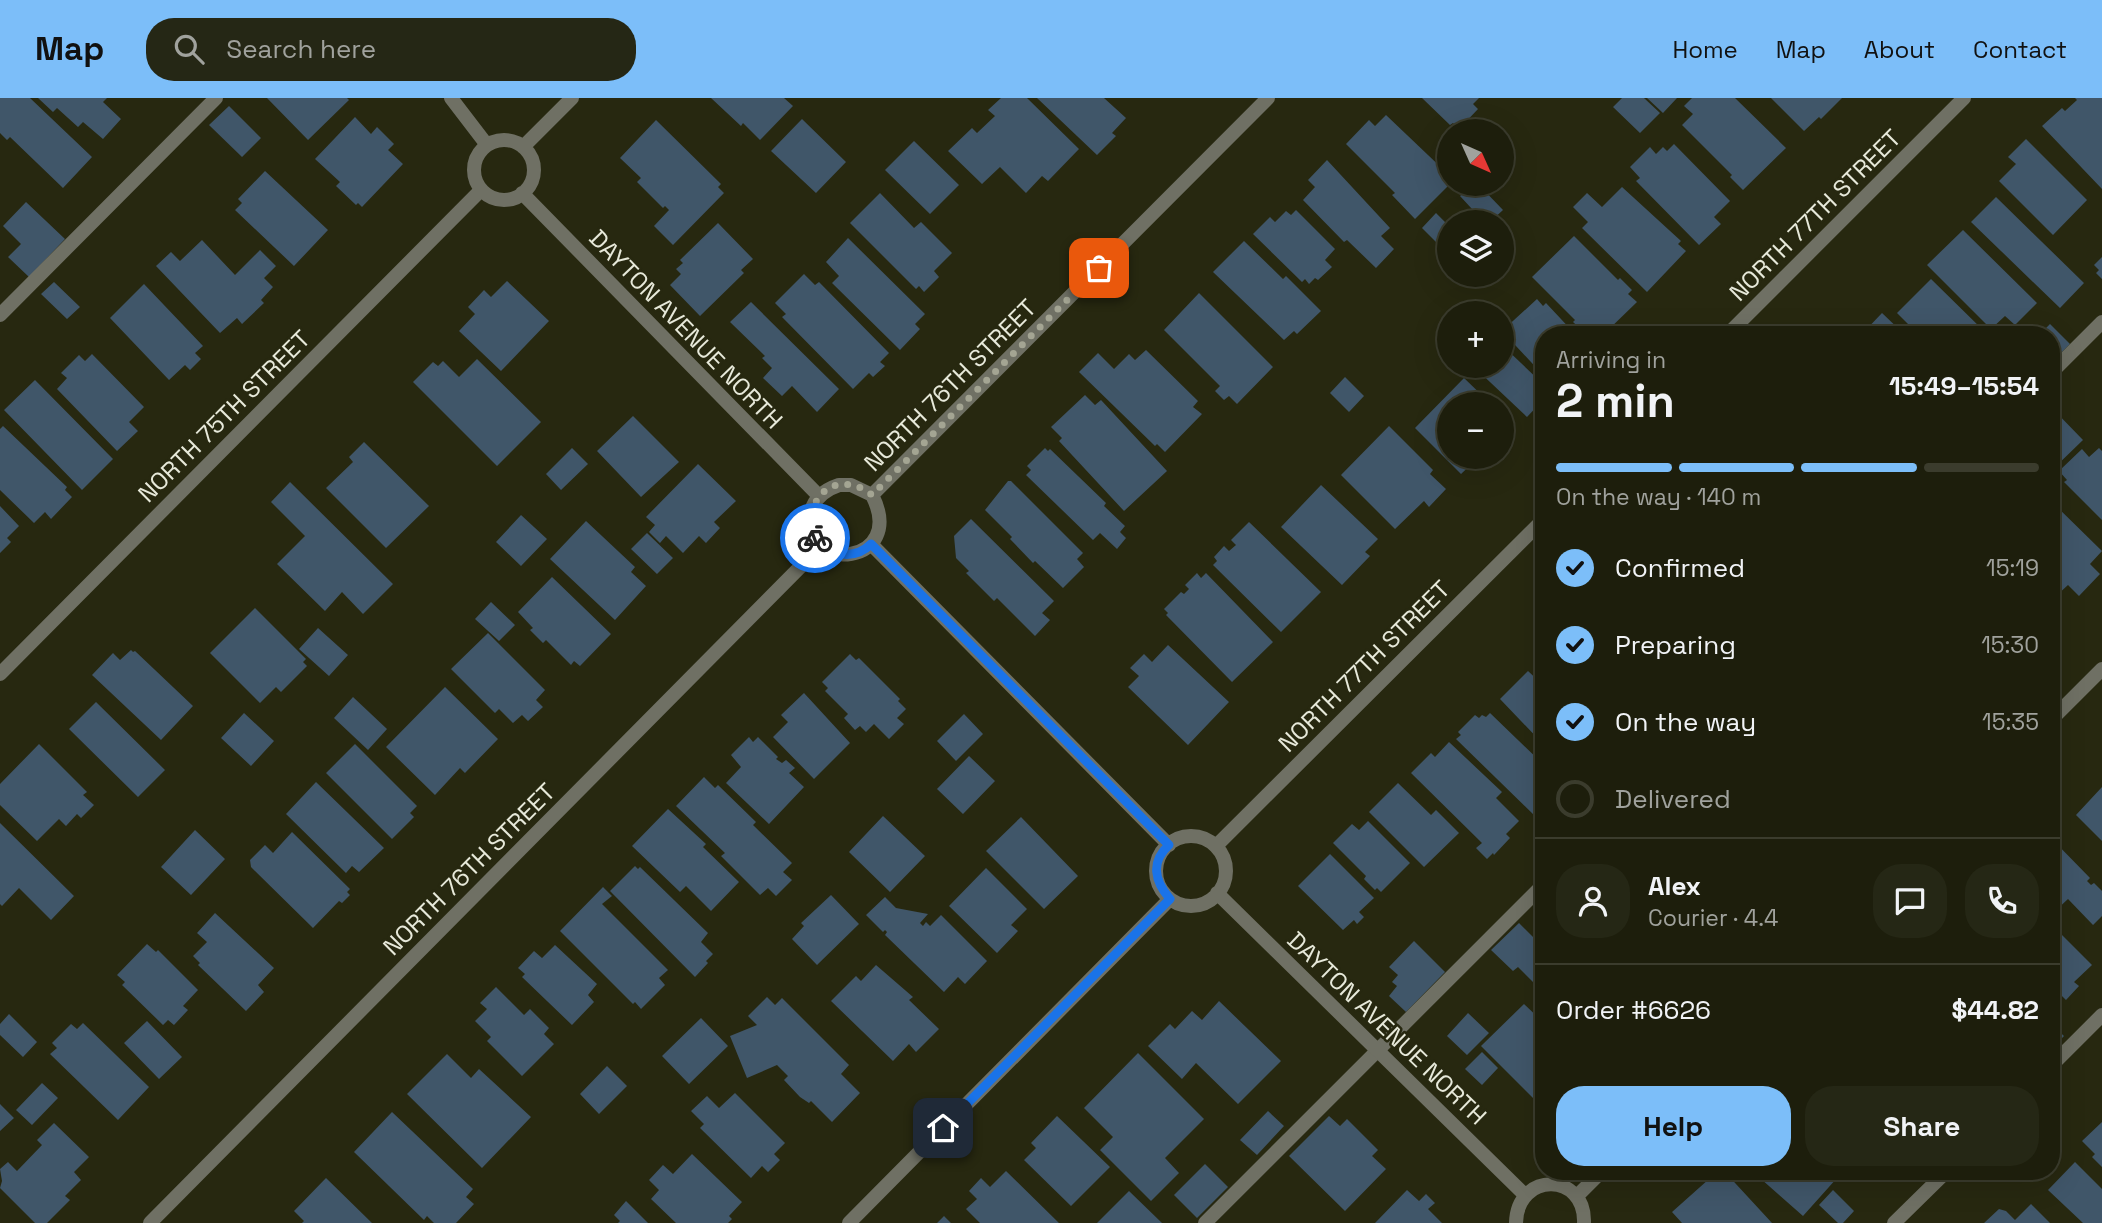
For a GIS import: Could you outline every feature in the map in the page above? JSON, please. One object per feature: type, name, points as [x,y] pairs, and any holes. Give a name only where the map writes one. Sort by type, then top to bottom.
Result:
[{"type":"street","points":[[0,315],[216,98]]},
{"type":"street","points":[[450,98],[486,145]]},
{"type":"street","points":[[523,147],[572,98]]},
{"type":"street","name":"NORTH 76TH STREET","points":[[872,495],[1268,98]]},
{"type":"street","name":"NORTH 77TH STREET","points":[[1736,326],[1964,98]]},
{"type":"street","points":[[505,140],[523,147],[534,163],[534,174],[522,194],[508,200],[498,200],[481,190],[474,172],[480,153],[486,145],[505,140]]},
{"type":"street","name":"NORTH 75TH STREET","points":[[0,674],[481,190]]},
{"type":"street","name":"DAYTON AVENUE NORTH","points":[[522,194],[818,496]]},
{"type":"street","points":[[2060,364],[2102,322]]},
{"type":"street","points":[[839,485],[851,485],[872,495],[881,517],[880,529],[871,544],[856,554],[845,555],[820,547],[811,529],[810,517],[818,496],[839,485]]},
{"type":"street","name":"NORTH 77TH STREET","points":[[1216,846],[1535,528]]},
{"type":"street","points":[[871,544],[1169,845]]},
{"type":"street","name":"NORTH 76TH STREET","points":[[150,1223],[820,547]]},
{"type":"street","points":[[2060,711],[2102,669]]},
{"type":"street","points":[[1196,836],[1207,839],[1216,846],[1226,866],[1226,878],[1217,893],[1204,904],[1192,906],[1170,899],[1157,880],[1156,868],[1159,857],[1169,845],[1185,837],[1196,836]]},
{"type":"street","name":"DAYTON AVENUE NORTH","points":[[1217,893],[1525,1195]]},
{"type":"street","points":[[1205,1223],[1535,893]]},
{"type":"street","points":[[849,1223],[1170,899]]},
{"type":"street","points":[[2060,1057],[2102,1015]]},
{"type":"street","points":[[1577,1196],[1593,1180]]},
{"type":"street","points":[[1894,1223],[1938,1180]]},
{"type":"street","points":[[1516,1223],[1516,1213],[1525,1195],[1538,1186],[1550,1184],[1569,1189],[1577,1196],[1582,1205],[1584,1223]]},
{"type":"building","points":[[0,98],[30,98],[92,157],[63,188],[10,137],[7,140],[0,133]]},
{"type":"building","points":[[38,98],[107,98],[103,102],[121,119],[103,139],[83,122],[78,127],[57,108],[53,112]]},
{"type":"building","points":[[267,98],[347,98],[349,100],[308,140]]},
{"type":"building","points":[[711,98],[784,98],[793,106],[760,140]]},
{"type":"building","points":[[1001,98],[1027,98],[1079,149],[1048,181],[1042,176],[1026,193],[1000,167],[982,184],[948,151],[972,128],[977,133],[995,116],[988,110]]},
{"type":"building","points":[[1037,98],[1104,98],[1126,118],[1112,133],[1116,136],[1097,155]]},
{"type":"building","points":[[1422,98],[1479,98],[1473,104],[1478,109],[1468,119],[1444,119]]},
{"type":"building","points":[[1622,98],[1644,98],[1660,113],[1640,133],[1613,107]]},
{"type":"building","points":[[1647,98],[1677,98],[1663,113]]},
{"type":"building","points":[[1692,98],[1735,98],[1786,148],[1743,190],[1730,177],[1732,175],[1682,125],[1693,114],[1684,106]]},
{"type":"building","points":[[1771,98],[1842,98],[1804,131]]},
{"type":"building","points":[[2075,98],[2102,98],[2102,189],[2042,126],[2062,108],[2065,111],[2077,100]]},
{"type":"building","points":[[229,106],[261,138],[242,157],[209,125]]},
{"type":"building","points":[[1386,115],[1437,164],[1438,196],[1415,219],[1392,195],[1395,193],[1346,144],[1369,120],[1375,126]]},
{"type":"building","points":[[355,117],[371,134],[377,127],[394,144],[388,150],[403,164],[362,207],[358,203],[356,205],[336,186],[340,182],[315,159]]},
{"type":"building","points":[[802,119],[846,162],[816,193],[771,151]]},
{"type":"building","points":[[656,120],[721,184],[718,187],[724,193],[673,245],[654,226],[669,210],[665,206],[663,208],[637,182],[641,178],[620,158]]},
{"type":"building","points":[[2026,139],[2087,200],[2053,235],[1999,181],[2016,164],[2008,157]]},
{"type":"building","points":[[914,141],[959,185],[930,214],[885,170]]},
{"type":"building","points":[[1674,144],[1730,201],[1714,217],[1721,224],[1699,245],[1636,181],[1640,178],[1630,167],[1650,147],[1656,154],[1663,147],[1667,151]]},
{"type":"building","points":[[1327,160],[1390,228],[1381,236],[1394,249],[1376,268],[1347,240],[1344,242],[1303,200],[1315,187],[1308,180]]},
{"type":"building","points":[[265,171],[328,230],[294,266],[235,210],[242,203],[238,199]]},
{"type":"building","points":[[1622,187],[1681,241],[1678,244],[1686,251],[1647,292],[1582,228],[1588,222],[1573,207],[1587,193],[1602,207]]},
{"type":"building","points":[[880,193],[914,228],[921,222],[952,253],[934,271],[939,277],[924,292],[919,286],[916,289],[850,223]]},
{"type":"building","points":[[1460,196],[1490,196],[1503,210],[1473,210]]},
{"type":"building","points":[[1996,197],[2084,283],[2060,308],[1971,222]]},
{"type":"building","points":[[26,202],[65,239],[29,277],[8,257],[21,244],[3,226]]},
{"type":"building","points":[[1296,210],[1335,249],[1325,260],[1332,267],[1318,280],[1315,278],[1309,284],[1305,279],[1302,282],[1253,234],[1270,217],[1275,222],[1286,211],[1291,215]]},
{"type":"building","points":[[1436,213],[1437,243],[1422,228]]},
{"type":"building","points":[[718,223],[753,259],[741,270],[744,273],[700,316],[670,285],[681,274],[676,269],[683,263],[680,260]]},
{"type":"building","points":[[1963,230],[2037,303],[2015,325],[2005,316],[1994,326],[1988,326],[1927,265]]},
{"type":"building","points":[[1574,236],[1618,280],[1620,278],[1632,290],[1628,294],[1637,302],[1612,326],[1577,326],[1573,322],[1575,320],[1532,277]]},
{"type":"building","points":[[848,238],[925,314],[915,324],[920,329],[900,350],[832,283],[839,276],[826,262]]},
{"type":"building","points":[[202,240],[235,275],[260,250],[276,266],[264,278],[273,287],[261,300],[264,303],[242,324],[237,318],[220,333],[156,266],[171,252],[180,261]]},
{"type":"building","points":[[1244,241],[1283,279],[1286,276],[1321,311],[1297,334],[1294,331],[1284,340],[1213,272]]},
{"type":"building","points":[[2102,257],[2102,279],[2096,273],[2099,270],[2094,265]]},
{"type":"building","points":[[804,274],[815,285],[819,282],[889,353],[880,362],[885,366],[873,377],[869,373],[853,389],[782,317],[786,314],[775,303]]},
{"type":"building","points":[[1931,279],[1979,326],[1910,326],[1897,313]]},
{"type":"building","points":[[507,281],[549,321],[501,371],[459,331],[475,314],[468,307],[484,290],[491,297]]},
{"type":"building","points":[[54,282],[80,307],[67,319],[41,294]]},
{"type":"building","points":[[144,284],[203,346],[195,353],[201,359],[190,370],[185,365],[169,380],[110,318]]},
{"type":"building","points":[[1199,293],[1273,367],[1237,404],[1229,396],[1224,400],[1215,391],[1220,386],[1164,330]]},
{"type":"building","points":[[1537,299],[1543,306],[1546,303],[1568,326],[1535,326],[1535,366],[1514,344],[1514,320]]},
{"type":"building","points":[[751,302],[839,389],[817,412],[792,386],[782,396],[763,378],[772,368],[762,358],[765,356],[730,322]]},
{"type":"building","points":[[1882,313],[1896,326],[1870,326]]},
{"type":"building","points":[[2060,334],[2070,344],[2060,354]]},
{"type":"building","points":[[1146,350],[1198,401],[1193,407],[1202,414],[1165,452],[1157,444],[1155,446],[1079,372],[1098,353],[1114,369],[1129,354],[1135,360]]},
{"type":"building","points":[[92,354],[144,407],[129,422],[138,431],[117,451],[57,389],[67,378],[61,373],[79,355],[85,361]]},
{"type":"building","points":[[1514,356],[1535,376],[1535,408],[1527,417],[1514,405],[1514,392],[1501,392],[1486,378],[1514,378]]},
{"type":"building","points":[[477,359],[541,422],[497,466],[413,382],[433,362],[438,366],[443,361],[459,377]]},
{"type":"building","points":[[1345,377],[1364,396],[1349,412],[1330,393]]},
{"type":"building","points":[[1464,378],[1479,392],[1450,392]]},
{"type":"building","points":[[35,380],[113,459],[82,490],[4,410]]},
{"type":"building","points":[[1085,395],[1095,405],[1101,400],[1167,471],[1124,511],[1059,441],[1062,438],[1051,427]]},
{"type":"building","points":[[1437,406],[1437,450],[1415,428]]},
{"type":"building","points":[[633,416],[679,462],[641,497],[597,451]]},
{"type":"building","points":[[2060,416],[2083,440],[2060,462]]},
{"type":"building","points":[[3,426],[67,487],[65,490],[72,497],[51,519],[45,512],[34,523],[0,490],[0,429]]},
{"type":"building","points":[[1389,426],[1433,470],[1430,474],[1446,489],[1429,507],[1424,501],[1395,529],[1341,475]]},
{"type":"building","points":[[364,442],[429,506],[386,548],[326,488],[353,462],[349,457]]},
{"type":"building","points":[[572,448],[588,464],[561,490],[546,474]]},
{"type":"building","points":[[1045,448],[1048,451],[1050,449],[1106,503],[1104,506],[1125,526],[1120,532],[1126,538],[1117,549],[1100,533],[1093,540],[1026,475],[1031,470],[1027,466]]},
{"type":"building","points":[[2099,448],[2102,451],[2102,520],[2064,482],[2067,480],[2060,472],[2082,449],[2089,457]]},
{"type":"building","points":[[698,464],[736,501],[714,522],[720,528],[706,543],[699,536],[683,553],[666,536],[660,543],[649,532],[655,525],[646,517]]},
{"type":"building","points":[[1008,481],[1083,553],[1077,559],[1084,567],[1063,588],[1035,561],[1033,563],[985,510]]},
{"type":"building","points":[[290,482],[393,584],[363,614],[342,592],[325,611],[277,564],[305,536],[271,502]]},
{"type":"building","points":[[1321,485],[1378,539],[1365,552],[1370,556],[1342,585],[1281,527]]},
{"type":"building","points":[[0,506],[19,526],[7,538],[11,542],[0,553]]},
{"type":"building","points":[[2060,510],[2102,551],[2090,564],[2100,574],[2079,596],[2068,585],[2060,592]]},
{"type":"building","points":[[521,515],[547,539],[521,566],[496,542]]},
{"type":"building","points":[[971,519],[1054,601],[1042,613],[1050,620],[1035,636],[997,598],[994,601],[966,573],[969,571],[956,558],[954,536]]},
{"type":"building","points":[[586,521],[635,567],[631,572],[646,586],[615,620],[550,559]]},
{"type":"building","points":[[1249,522],[1321,592],[1281,632],[1213,565],[1217,561],[1214,557],[1224,546],[1229,551],[1236,545],[1231,540]]},
{"type":"building","points":[[647,533],[673,558],[657,574],[631,549]]},
{"type":"building","points":[[1197,573],[1201,578],[1206,573],[1273,642],[1232,682],[1166,615],[1168,613],[1164,609],[1181,592],[1184,594],[1189,589],[1185,585]]},
{"type":"building","points":[[552,577],[611,634],[580,666],[574,661],[571,665],[546,640],[543,643],[518,612]]},
{"type":"building","points":[[491,602],[515,625],[499,641],[475,619]]},
{"type":"building","points":[[255,608],[306,659],[303,662],[307,666],[281,692],[276,687],[260,703],[210,653]]},
{"type":"building","points":[[318,628],[348,655],[329,676],[299,649]]},
{"type":"building","points":[[488,633],[545,690],[536,700],[543,707],[528,721],[522,715],[513,723],[499,709],[495,713],[451,669]]},
{"type":"building","points":[[1168,645],[1229,702],[1188,745],[1128,687],[1139,676],[1130,668],[1144,654],[1152,662]]},
{"type":"building","points":[[131,650],[193,706],[161,740],[92,675],[113,653],[120,660]]},
{"type":"building","points":[[850,654],[856,660],[859,658],[900,699],[898,701],[906,709],[897,718],[904,724],[889,739],[874,724],[866,732],[860,726],[855,730],[844,718],[848,714],[825,691],[828,688],[822,682]]},
{"type":"building","points":[[1528,671],[1535,678],[1535,736],[1500,699]]},
{"type":"building","points":[[445,687],[498,739],[465,773],[460,768],[435,795],[386,747]]},
{"type":"building","points":[[804,693],[850,743],[814,779],[773,737],[788,722],[781,715]]},
{"type":"building","points":[[353,697],[387,729],[368,750],[334,718]]},
{"type":"building","points":[[96,702],[165,770],[138,797],[69,729]]},
{"type":"building","points":[[244,713],[274,741],[251,766],[221,738]]},
{"type":"building","points":[[1490,713],[1535,756],[1535,816],[1456,739],[1461,735],[1458,732],[1475,715],[1479,718],[1482,715],[1486,717]]},
{"type":"building","points":[[964,714],[983,734],[956,761],[937,741]]},
{"type":"building","points":[[749,737],[753,742],[758,737],[778,757],[776,759],[782,763],[786,760],[795,768],[789,773],[804,787],[769,824],[726,783],[741,767],[731,755]]},
{"type":"building","points":[[1449,742],[1502,792],[1496,798],[1519,821],[1506,834],[1510,838],[1487,859],[1476,848],[1482,843],[1411,773],[1431,753],[1435,757]]},
{"type":"building","points":[[39,744],[87,792],[83,795],[94,805],[81,818],[77,814],[66,826],[59,819],[37,841],[0,805],[0,784]]},
{"type":"building","points":[[355,744],[417,806],[410,813],[414,817],[392,839],[326,773]]},
{"type":"building","points":[[969,756],[995,781],[963,814],[937,789]]},
{"type":"building","points":[[704,777],[715,788],[718,785],[756,822],[753,825],[792,863],[783,872],[792,880],[776,896],[768,888],[760,895],[721,856],[725,853],[676,806]]},
{"type":"building","points":[[316,782],[384,848],[359,872],[352,866],[346,873],[286,814]]},
{"type":"building","points":[[1398,783],[1431,815],[1436,810],[1459,833],[1424,867],[1369,812]]},
{"type":"building","points":[[2102,787],[2102,841],[2076,815]]},
{"type":"building","points":[[668,809],[706,844],[703,847],[739,882],[711,911],[686,886],[680,892],[632,846]]},
{"type":"building","points":[[883,816],[925,856],[890,892],[849,852]]},
{"type":"building","points":[[1021,817],[1078,876],[1044,909],[986,851]]},
{"type":"building","points":[[1368,821],[1410,863],[1381,892],[1364,879],[1366,876],[1333,843],[1352,824],[1359,830]]},
{"type":"building","points":[[0,823],[74,896],[51,920],[19,888],[2,906],[0,904]]},
{"type":"building","points":[[195,830],[225,859],[191,895],[161,867]]},
{"type":"building","points":[[292,832],[350,889],[347,892],[350,895],[342,903],[339,901],[313,928],[251,867],[250,860],[265,845],[273,853]]},
{"type":"building","points":[[2060,847],[2090,878],[2087,881],[2091,885],[2094,883],[2102,891],[2102,916],[2093,925],[2068,899],[2060,906]]},
{"type":"building","points":[[1330,854],[1374,898],[1359,912],[1364,917],[1357,924],[1354,920],[1343,930],[1298,886]]},
{"type":"building","points":[[635,866],[638,869],[640,867],[708,933],[701,942],[713,954],[695,977],[610,891]]},
{"type":"building","points":[[986,868],[1027,909],[1011,925],[1018,931],[997,953],[949,906]]},
{"type":"building","points":[[603,887],[612,896],[602,904],[668,970],[659,978],[665,985],[641,1009],[560,931]]},
{"type":"building","points":[[831,895],[859,924],[817,965],[792,939],[804,926],[801,923]]},
{"type":"building","points":[[885,897],[896,908],[928,914],[920,923],[923,926],[926,922],[930,926],[941,915],[987,961],[965,984],[958,977],[944,992],[885,935],[885,930],[883,932],[866,915]]},
{"type":"building","points":[[215,913],[274,968],[258,985],[264,992],[246,1011],[198,965],[200,963],[193,956],[207,942],[197,933]]},
{"type":"building","points":[[1519,923],[1535,939],[1535,984],[1518,967],[1513,971],[1491,950]]},
{"type":"building","points":[[2060,933],[2092,965],[2074,982],[2079,986],[2066,1000],[2060,994]]},
{"type":"building","points":[[1414,941],[1445,972],[1406,1012],[1389,996],[1397,986],[1392,982],[1398,975],[1389,967]]},
{"type":"building","points":[[147,944],[156,952],[158,950],[198,990],[183,1006],[188,1010],[174,1025],[168,1020],[163,1025],[122,985],[125,982],[117,975]]},
{"type":"building","points":[[555,945],[597,984],[588,995],[594,1002],[572,1025],[522,977],[525,974],[518,968],[534,951],[542,958]]},
{"type":"building","points":[[876,965],[913,997],[909,1000],[939,1029],[916,1052],[909,1044],[893,1061],[831,1001],[856,976],[861,981]]},
{"type":"building","points":[[496,987],[524,1015],[530,1009],[549,1028],[544,1034],[554,1044],[522,1076],[487,1041],[491,1037],[475,1021],[487,1009],[480,1003]]},
{"type":"building","points":[[767,997],[775,1005],[782,998],[849,1065],[841,1074],[860,1093],[832,1122],[811,1101],[809,1103],[800,1097],[784,1080],[788,1076],[777,1065],[747,1078],[730,1036],[757,1025],[748,1016]]},
{"type":"building","points":[[1219,1001],[1281,1061],[1238,1104],[1196,1063],[1182,1079],[1148,1046],[1170,1024],[1175,1029],[1192,1011],[1202,1020]]},
{"type":"building","points":[[1524,1004],[1535,1014],[1535,1100],[1481,1046]]},
{"type":"building","points":[[1468,1013],[1489,1033],[1467,1055],[1447,1036]]},
{"type":"building","points":[[9,1014],[37,1042],[23,1057],[0,1035],[0,1024]]},
{"type":"building","points":[[701,1018],[728,1046],[689,1084],[662,1056]]},
{"type":"building","points":[[147,1021],[182,1057],[159,1079],[124,1043]]},
{"type":"building","points":[[83,1023],[149,1087],[118,1120],[50,1054],[57,1048],[52,1043],[71,1024],[77,1029]]},
{"type":"building","points":[[1482,1052],[1498,1068],[1482,1085],[1465,1069]]},
{"type":"building","points":[[1138,1053],[1204,1119],[1165,1158],[1179,1173],[1151,1201],[1100,1150],[1113,1137],[1084,1108]]},
{"type":"building","points":[[447,1054],[471,1078],[479,1069],[531,1117],[482,1168],[407,1094]]},
{"type":"building","points":[[607,1066],[627,1086],[599,1114],[580,1094]]},
{"type":"building","points":[[42,1083],[58,1098],[32,1125],[16,1110]]},
{"type":"building","points":[[735,1093],[785,1143],[774,1154],[780,1160],[768,1172],[762,1166],[751,1178],[700,1128],[704,1124],[691,1111],[707,1096],[719,1108]]},
{"type":"building","points":[[0,1104],[14,1118],[0,1131]]},
{"type":"building","points":[[1268,1111],[1284,1126],[1257,1155],[1240,1140]]},
{"type":"building","points":[[392,1112],[473,1189],[466,1197],[474,1204],[456,1223],[434,1223],[427,1216],[424,1220],[354,1152]]},
{"type":"building","points":[[1057,1116],[1110,1167],[1071,1206],[1024,1160],[1036,1148],[1031,1143]]},
{"type":"building","points":[[1329,1116],[1340,1126],[1347,1119],[1378,1150],[1372,1156],[1386,1169],[1345,1211],[1289,1156]]},
{"type":"building","points":[[2102,1122],[2102,1167],[2092,1157],[2095,1154],[2082,1141]]},
{"type":"building","points":[[54,1123],[89,1157],[74,1172],[81,1180],[65,1196],[70,1200],[47,1223],[35,1223],[0,1188],[0,1169],[8,1162],[17,1171],[42,1145],[37,1140]]},
{"type":"building","points":[[692,1154],[742,1202],[729,1216],[732,1219],[728,1223],[676,1223],[651,1199],[659,1190],[649,1180],[663,1165],[673,1174]]},
{"type":"building","points":[[2075,1162],[2102,1189],[2102,1223],[2083,1223],[2048,1190]]},
{"type":"building","points":[[1205,1164],[1228,1187],[1197,1218],[1174,1195]]},
{"type":"building","points":[[1006,1171],[1059,1223],[980,1223],[966,1209],[977,1199],[969,1191],[981,1178],[990,1187]]},
{"type":"building","points":[[326,1178],[372,1223],[302,1223],[304,1221],[294,1211]]},
{"type":"building","points":[[1708,1180],[1732,1180],[1772,1223],[1682,1223],[1672,1212]]},
{"type":"building","points":[[1762,1180],[1835,1180],[1803,1216]]},
{"type":"building","points":[[1407,1190],[1419,1201],[1426,1194],[1435,1203],[1428,1209],[1442,1223],[1375,1223]]},
{"type":"building","points":[[1833,1190],[1854,1211],[1843,1223],[1838,1223],[1819,1205]]},
{"type":"building","points":[[1129,1191],[1162,1223],[1097,1223]]},
{"type":"building","points":[[626,1201],[648,1223],[618,1223],[620,1221],[614,1215]]},
{"type":"building","points":[[2031,1204],[2050,1223],[1984,1223],[1999,1209],[2006,1211],[2015,1220]]},
{"type":"building","points":[[944,1216],[951,1223],[937,1223]]},
{"type":"way so far","points":[[815,538],[810,517],[818,496],[839,485],[862,488],[872,495],[1099,268]]},
{"type":"route","points":[[815,538],[820,547],[845,555],[856,554],[871,544],[1169,845],[1159,857],[1156,868],[1157,880],[1170,899],[943,1128]]}]
